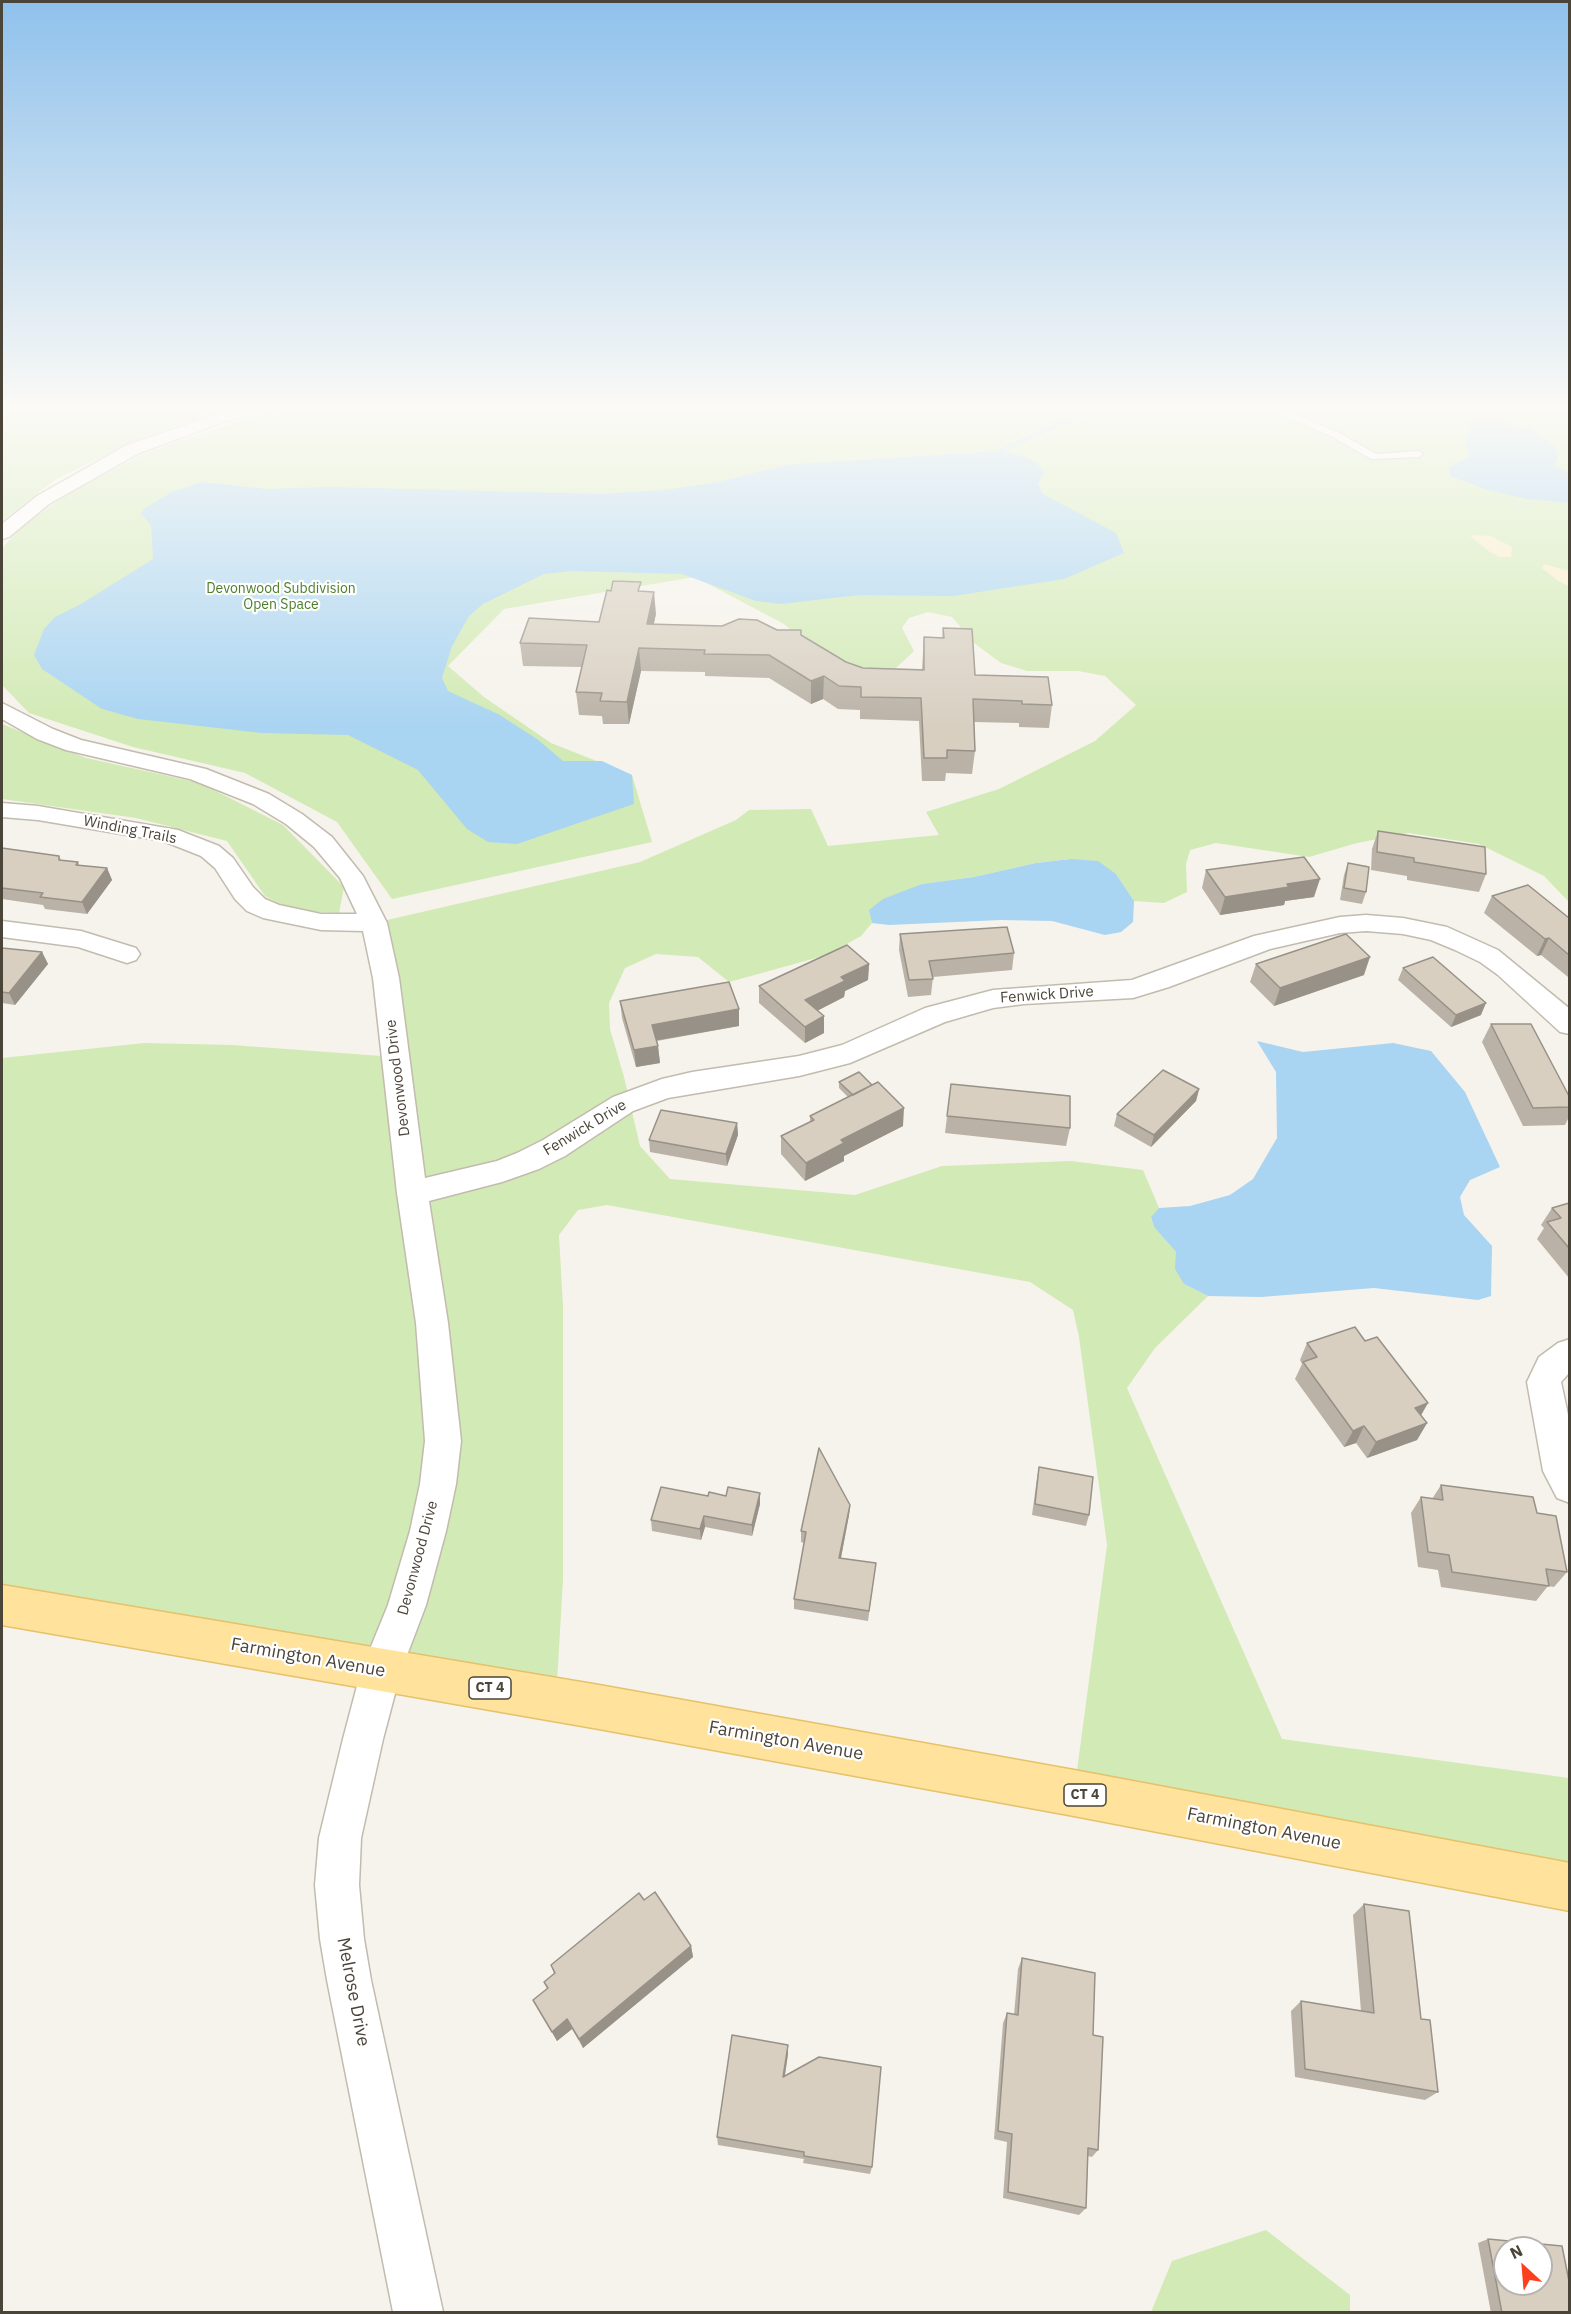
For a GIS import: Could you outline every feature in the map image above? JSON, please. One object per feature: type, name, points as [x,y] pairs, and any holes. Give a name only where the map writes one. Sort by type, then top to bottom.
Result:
[{"type":"main road","name":"Farmington Avenue","points":[[2,1605],[381,1671],[452,1681],[1086,1795],[1569,1887]]},
{"type":"street","points":[[2,533],[26,513]]},
{"type":"street","name":"Devonwood Drive","points":[[2,710],[45,734],[74,745],[198,774],[261,799],[294,819],[323,842],[351,876],[374,922],[386,978],[412,1194],[432,1323],[443,1441],[438,1484],[428,1531],[406,1605],[381,1671]]},
{"type":"street","name":"Winding Trails","points":[[2,810],[38,813],[169,835],[210,851],[224,863],[244,893],[256,905],[272,912],[321,922],[374,922]]},
{"type":"street","name":"Fenwick Drive","points":[[412,1194],[502,1171],[528,1161],[554,1148],[623,1104],[662,1089],[692,1082],[799,1066],[850,1053],[935,1015],[993,999],[1133,989],[1263,942],[1340,925],[1391,924],[1427,930],[1452,938],[1497,962],[1569,1025]]},
{"type":"street","points":[[2,929],[81,939],[127,954]]},
{"type":"street","points":[[1569,1353],[1551,1367],[1544,1382],[1561,1471],[1569,1487]]},
{"type":"street","name":"Melrose Drive","points":[[381,1671],[340,1838],[337,1885],[342,1939],[349,1980],[418,2313]]},
{"type":"green space","points":[[2,513],[12,513],[2,521]]},
{"type":"green space","name":"Devonwood Subdivision Open Space","points":[[41,513],[1569,513],[1569,902],[1544,876],[1479,844],[1408,833],[1357,843],[1309,857],[1216,843],[1190,850],[1186,864],[1187,892],[1164,903],[1134,901],[1116,874],[1071,859],[1036,863],[974,877],[922,884],[870,910],[872,923],[861,936],[827,955],[729,982],[698,957],[656,954],[625,968],[609,1003],[610,1029],[640,1146],[670,1179],[855,1195],[942,1166],[1071,1161],[1143,1170],[1159,1208],[1151,1218],[1154,1227],[1176,1252],[1184,1284],[1208,1296],[1155,1348],[1127,1388],[1282,1739],[1569,1778],[1569,1887],[1074,1793],[1107,1545],[1079,1337],[1073,1310],[1030,1282],[607,1205],[578,1210],[559,1235],[563,1307],[563,1580],[556,1699],[2,1605],[2,1058],[144,1043],[232,1045],[395,1057],[374,923],[640,862],[736,820],[749,810],[811,809],[828,846],[939,835],[926,812],[999,789],[1095,741],[1136,705],[1105,676],[1078,671],[1027,671],[1001,663],[974,643],[952,617],[928,612],[909,618],[902,628],[914,651],[895,669],[881,672],[852,668],[818,653],[784,624],[695,577],[504,609],[448,666],[484,697],[551,743],[632,775],[652,842],[392,899],[337,822],[245,773],[133,747],[29,713],[2,685],[2,548],[22,527]]},
{"type":"green space","points":[[2,724],[86,758],[200,783],[283,825],[344,887],[339,913],[293,911],[265,896],[227,841],[136,818],[2,799]]},
{"type":"green space","points":[[1266,2230],[1350,2295],[1350,2312],[1151,2312],[1172,2261]]},
{"type":"sand","points":[[1470,536],[1491,536],[1512,547],[1511,557],[1499,557],[1490,552]]},
{"type":"sand","points":[[1544,564],[1569,571],[1569,586],[1558,581],[1542,568]]},
{"type":"water","points":[[1079,513],[1116,533],[1124,553],[1064,579],[953,596],[859,595],[781,604],[756,601],[682,574],[572,571],[544,574],[483,604],[469,616],[452,646],[442,678],[448,691],[498,714],[537,739],[563,761],[602,761],[632,775],[634,804],[517,844],[488,842],[467,829],[418,770],[348,735],[262,733],[138,719],[102,709],[42,669],[34,655],[44,629],[55,617],[81,604],[153,559],[151,525],[141,514]]},
{"type":"water","points":[[1071,859],[1098,861],[1116,874],[1134,901],[1133,922],[1121,932],[1105,935],[1052,921],[1001,920],[889,925],[872,923],[869,910],[883,899],[922,884],[974,877],[1036,863]]},
{"type":"water","points":[[1257,1041],[1303,1052],[1393,1043],[1431,1051],[1465,1092],[1500,1167],[1470,1180],[1460,1197],[1464,1215],[1492,1246],[1491,1296],[1478,1300],[1374,1288],[1261,1297],[1208,1296],[1184,1284],[1175,1269],[1176,1252],[1154,1227],[1151,1217],[1159,1208],[1190,1206],[1230,1195],[1253,1179],[1277,1138],[1276,1072]]},
{"type":"building","points":[[613,581],[641,582],[638,591],[654,592],[647,624],[722,626],[739,619],[757,620],[777,630],[801,630],[801,635],[846,662],[863,668],[924,670],[924,637],[944,638],[943,628],[972,629],[975,675],[1048,677],[1052,705],[973,699],[975,751],[947,750],[947,758],[924,758],[921,698],[861,697],[861,687],[839,686],[824,676],[811,681],[769,655],[704,654],[705,650],[639,648],[627,702],[600,701],[602,693],[576,692],[587,645],[520,643],[529,618],[599,622],[607,590],[611,591]]},
{"type":"building","points":[[1378,831],[1485,847],[1486,874],[1414,862],[1414,858],[1377,852]]},
{"type":"building","points":[[2,848],[59,856],[59,860],[78,862],[76,865],[107,868],[82,902],[40,897],[43,893],[2,888]]},
{"type":"building","points":[[1304,857],[1320,879],[1287,884],[1289,887],[1225,897],[1206,870]]},
{"type":"building","points":[[1348,863],[1369,867],[1366,892],[1344,888]]},
{"type":"building","points":[[1528,885],[1569,918],[1569,955],[1549,938],[1545,939],[1492,896]]},
{"type":"building","points":[[1007,927],[1014,953],[929,961],[933,979],[909,980],[900,934]]},
{"type":"building","points":[[1346,934],[1370,957],[1280,988],[1256,964]]},
{"type":"building","points":[[847,945],[869,964],[841,977],[845,981],[805,1000],[824,1016],[805,1027],[759,986]]},
{"type":"building","points":[[2,948],[42,952],[9,993],[2,992]]},
{"type":"building","points":[[1433,957],[1486,1003],[1456,1015],[1403,968]]},
{"type":"building","points":[[729,982],[739,1009],[652,1025],[658,1046],[634,1050],[620,1001]]},
{"type":"building","points":[[1491,1024],[1531,1024],[1569,1096],[1569,1107],[1533,1108]]},
{"type":"building","points":[[1163,1070],[1199,1089],[1154,1135],[1117,1114]]},
{"type":"building","points":[[859,1072],[872,1085],[853,1095],[839,1082]]},
{"type":"building","points":[[878,1082],[904,1108],[841,1140],[844,1143],[806,1163],[781,1136],[814,1120],[810,1116]]},
{"type":"building","points":[[951,1084],[1070,1096],[1070,1128],[947,1116]]},
{"type":"building","points":[[661,1110],[737,1123],[726,1154],[649,1140]]},
{"type":"building","points":[[1569,1203],[1569,1248],[1547,1222],[1561,1218],[1552,1208]]},
{"type":"building","points":[[1355,1327],[1365,1341],[1377,1337],[1428,1403],[1415,1408],[1427,1423],[1376,1442],[1364,1426],[1353,1431],[1303,1362],[1317,1357],[1307,1343]]},
{"type":"building","points":[[819,1448],[850,1505],[839,1558],[876,1563],[869,1611],[794,1599],[806,1532],[801,1531]]},
{"type":"building","points":[[1039,1467],[1093,1477],[1089,1515],[1035,1504]]},
{"type":"building","points":[[1441,1485],[1533,1497],[1537,1513],[1556,1516],[1567,1572],[1546,1569],[1549,1586],[1452,1572],[1449,1555],[1428,1552],[1421,1497],[1443,1500]]},
{"type":"building","points":[[661,1487],[708,1496],[709,1492],[726,1496],[728,1487],[760,1493],[752,1525],[704,1516],[700,1529],[651,1520]]},
{"type":"building","points":[[655,1892],[691,1946],[579,2039],[567,2019],[552,2032],[533,2000],[548,1988],[544,1982],[555,1973],[551,1965],[639,1893],[644,1900]]},
{"type":"building","points":[[1364,1904],[1409,1911],[1421,2019],[1430,2020],[1438,2092],[1305,2069],[1301,2001],[1374,2013]]},
{"type":"building","points":[[1022,1958],[1095,1973],[1093,2035],[1103,2037],[1098,2150],[1088,2148],[1086,2208],[1008,2192],[1012,2134],[998,2131],[1007,2013],[1018,2015]]},
{"type":"building","points":[[732,2035],[788,2045],[783,2077],[819,2057],[881,2067],[872,2167],[804,2156],[804,2152],[717,2137]]},
{"type":"building","points":[[1488,2239],[1493,2239],[1493,2265]]},
{"type":"building","points":[[1553,2245],[1562,2246],[1569,2281],[1569,2313],[1502,2313],[1499,2296],[1553,2296]]}]
